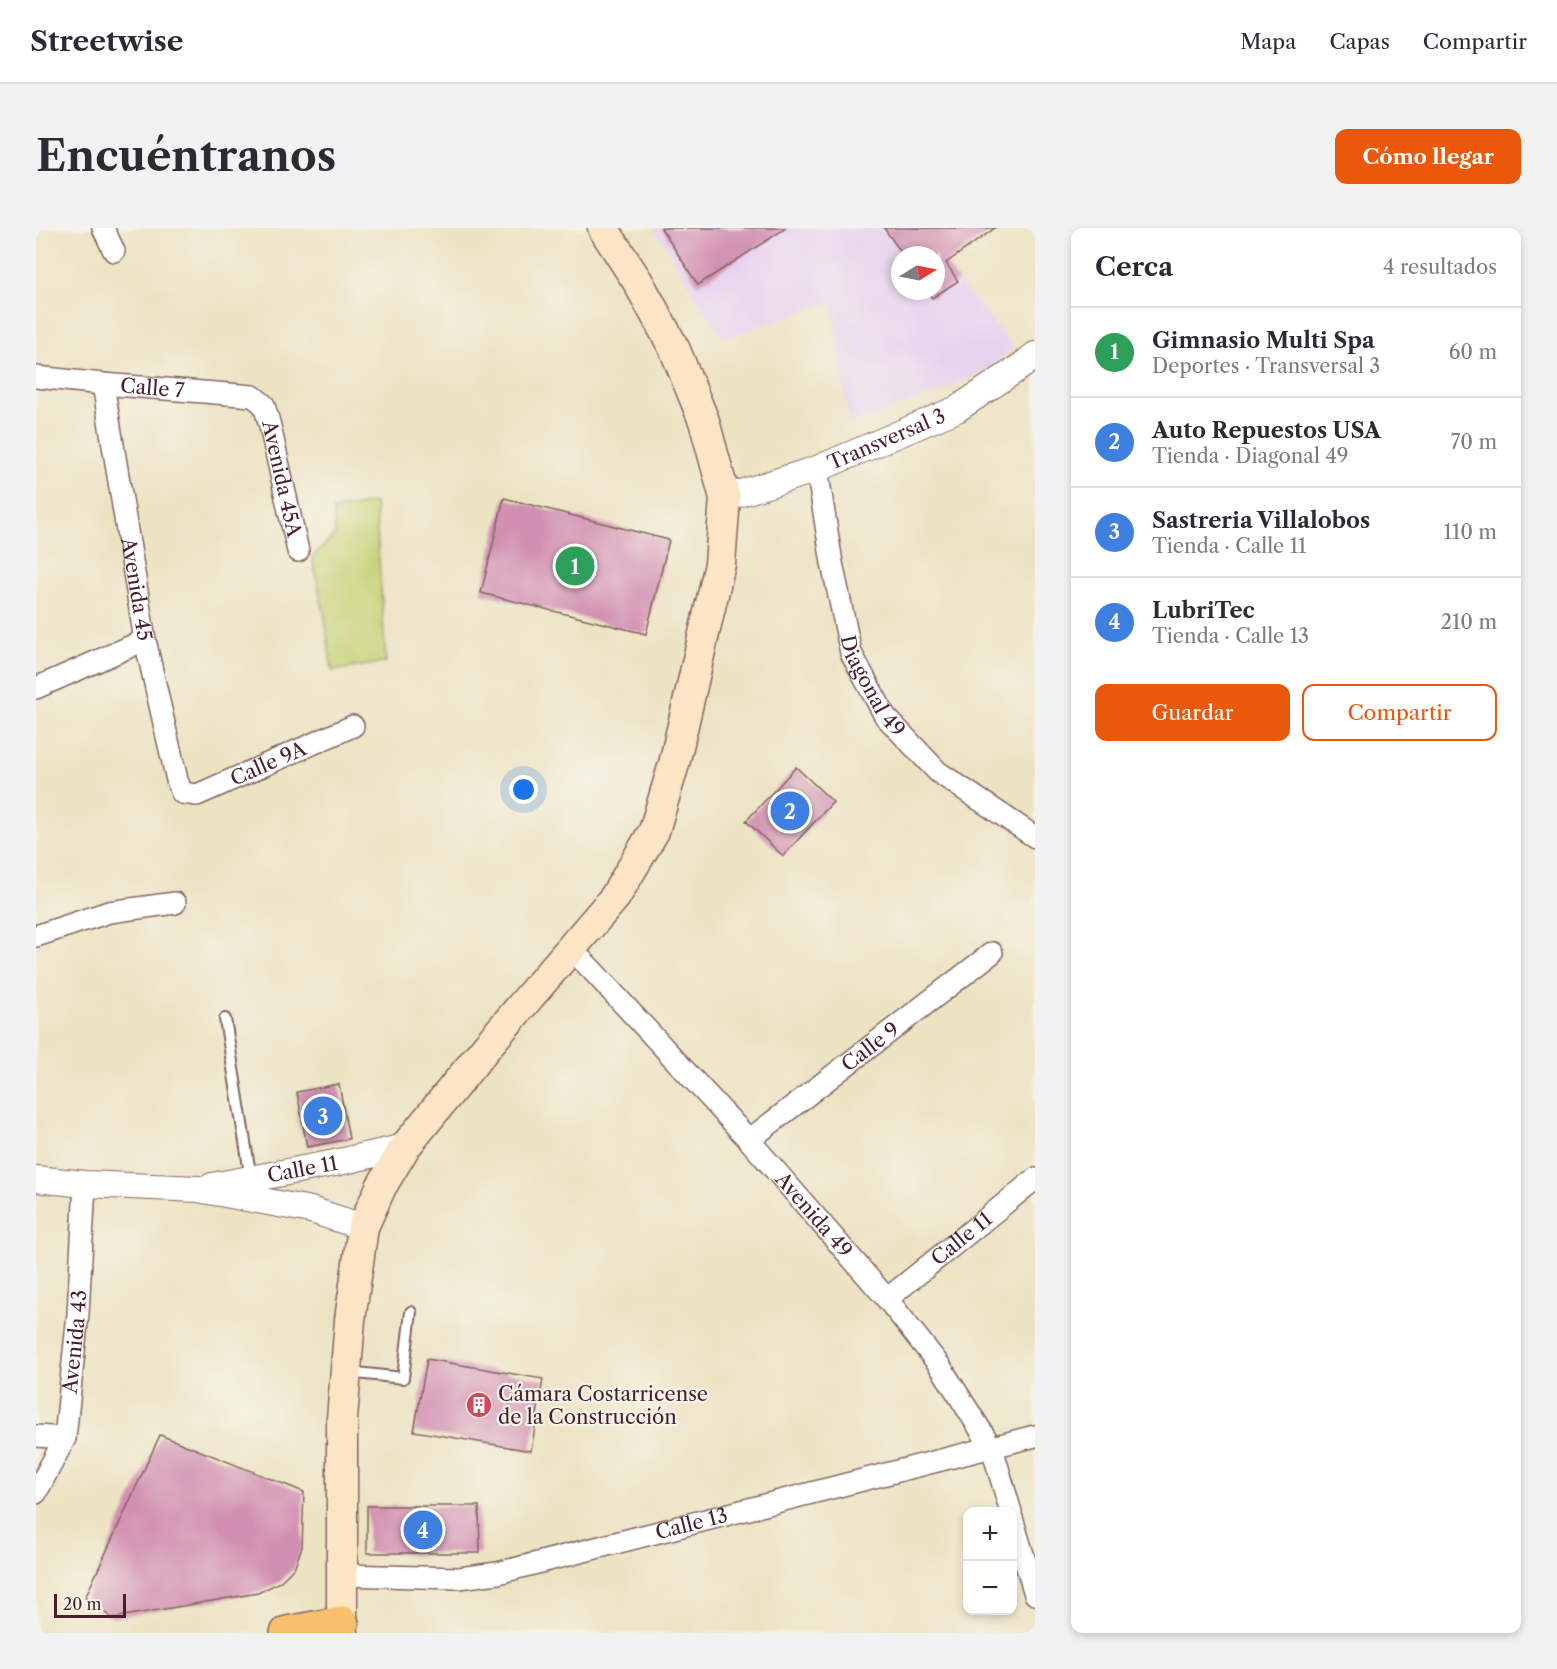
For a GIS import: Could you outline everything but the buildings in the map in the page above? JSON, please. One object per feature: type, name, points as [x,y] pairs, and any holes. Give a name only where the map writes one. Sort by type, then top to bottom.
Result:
[{"type":"highway","points":[[287,1633],[343,1628]]},
{"type":"main road","points":[[343,1628],[342,1419],[350,1320],[363,1227],[381,1187],[405,1147],[488,1045],[615,897],[654,831],[674,764],[720,564],[725,498],[704,421],[675,350],[639,282],[603,228]]},
{"type":"street","points":[[103,228],[114,251]]},
{"type":"street","name":"Transversal 3","points":[[725,498],[818,469],[957,409],[1035,355]]},
{"type":"street","name":"Calle 7","points":[[36,377],[253,396],[264,405]]},
{"type":"street","name":"Avenida 45","points":[[103,384],[145,640],[177,780],[182,793]]},
{"type":"street","name":"Avenida 45A","points":[[264,405],[298,551]]},
{"type":"street","name":"Diagonal 49","points":[[818,469],[832,563],[851,653],[885,716],[938,772],[1031,828]]},
{"type":"street","points":[[36,688],[145,640]]},
{"type":"street","name":"Calle 9A","points":[[182,793],[197,795],[353,726]]},
{"type":"street","points":[[36,936],[109,912],[175,903]]},
{"type":"street","name":"Avenida 49","points":[[571,949],[749,1140],[887,1299],[940,1366],[992,1448],[1010,1507]]},
{"type":"street","name":"Calle 9","points":[[749,1140],[992,952]]},
{"type":"street","name":"Calle 11","points":[[198,1189],[405,1147]]},
{"type":"street","name":"Calle 11","points":[[36,1179],[85,1184],[198,1189],[311,1209],[363,1227]]},
{"type":"street","name":"Avenida 43","points":[[36,1493],[65,1438],[78,1314],[85,1184]]},
{"type":"street","name":"Calle 11","points":[[887,1299],[1033,1184]]},
{"type":"street","points":[[36,1436],[65,1438]]},
{"type":"street","name":"Calle 13","points":[[342,1575],[459,1578],[498,1573],[1035,1436]]},
{"type":"street","points":[[1017,1535],[1035,1594]]},
{"type":"lane","points":[[225,1020],[251,1179]]},
{"type":"lane","points":[[346,1372],[403,1378],[411,1312]]},
{"type":"shaded area","points":[[653,228],[995,228],[946,263],[958,281],[1014,348],[984,370],[938,393],[849,424],[831,302],[723,339]]},
{"type":"green space","points":[[375,503],[386,662],[332,671],[325,618],[312,557],[335,535],[333,510]]},
{"type":"place","name":"Gimnasio Multi Spa","points":[[575,566]]},
{"type":"place","name":"Auto Repuestos USA","points":[[790,811]]},
{"type":"place","name":"Sastreria Villalobos","points":[[323,1116]]},
{"type":"place","name":"Cámara Costarricense de la Construcción","points":[[479,1405]]},
{"type":"place","name":"LubriTec","points":[[423,1530]]}]
